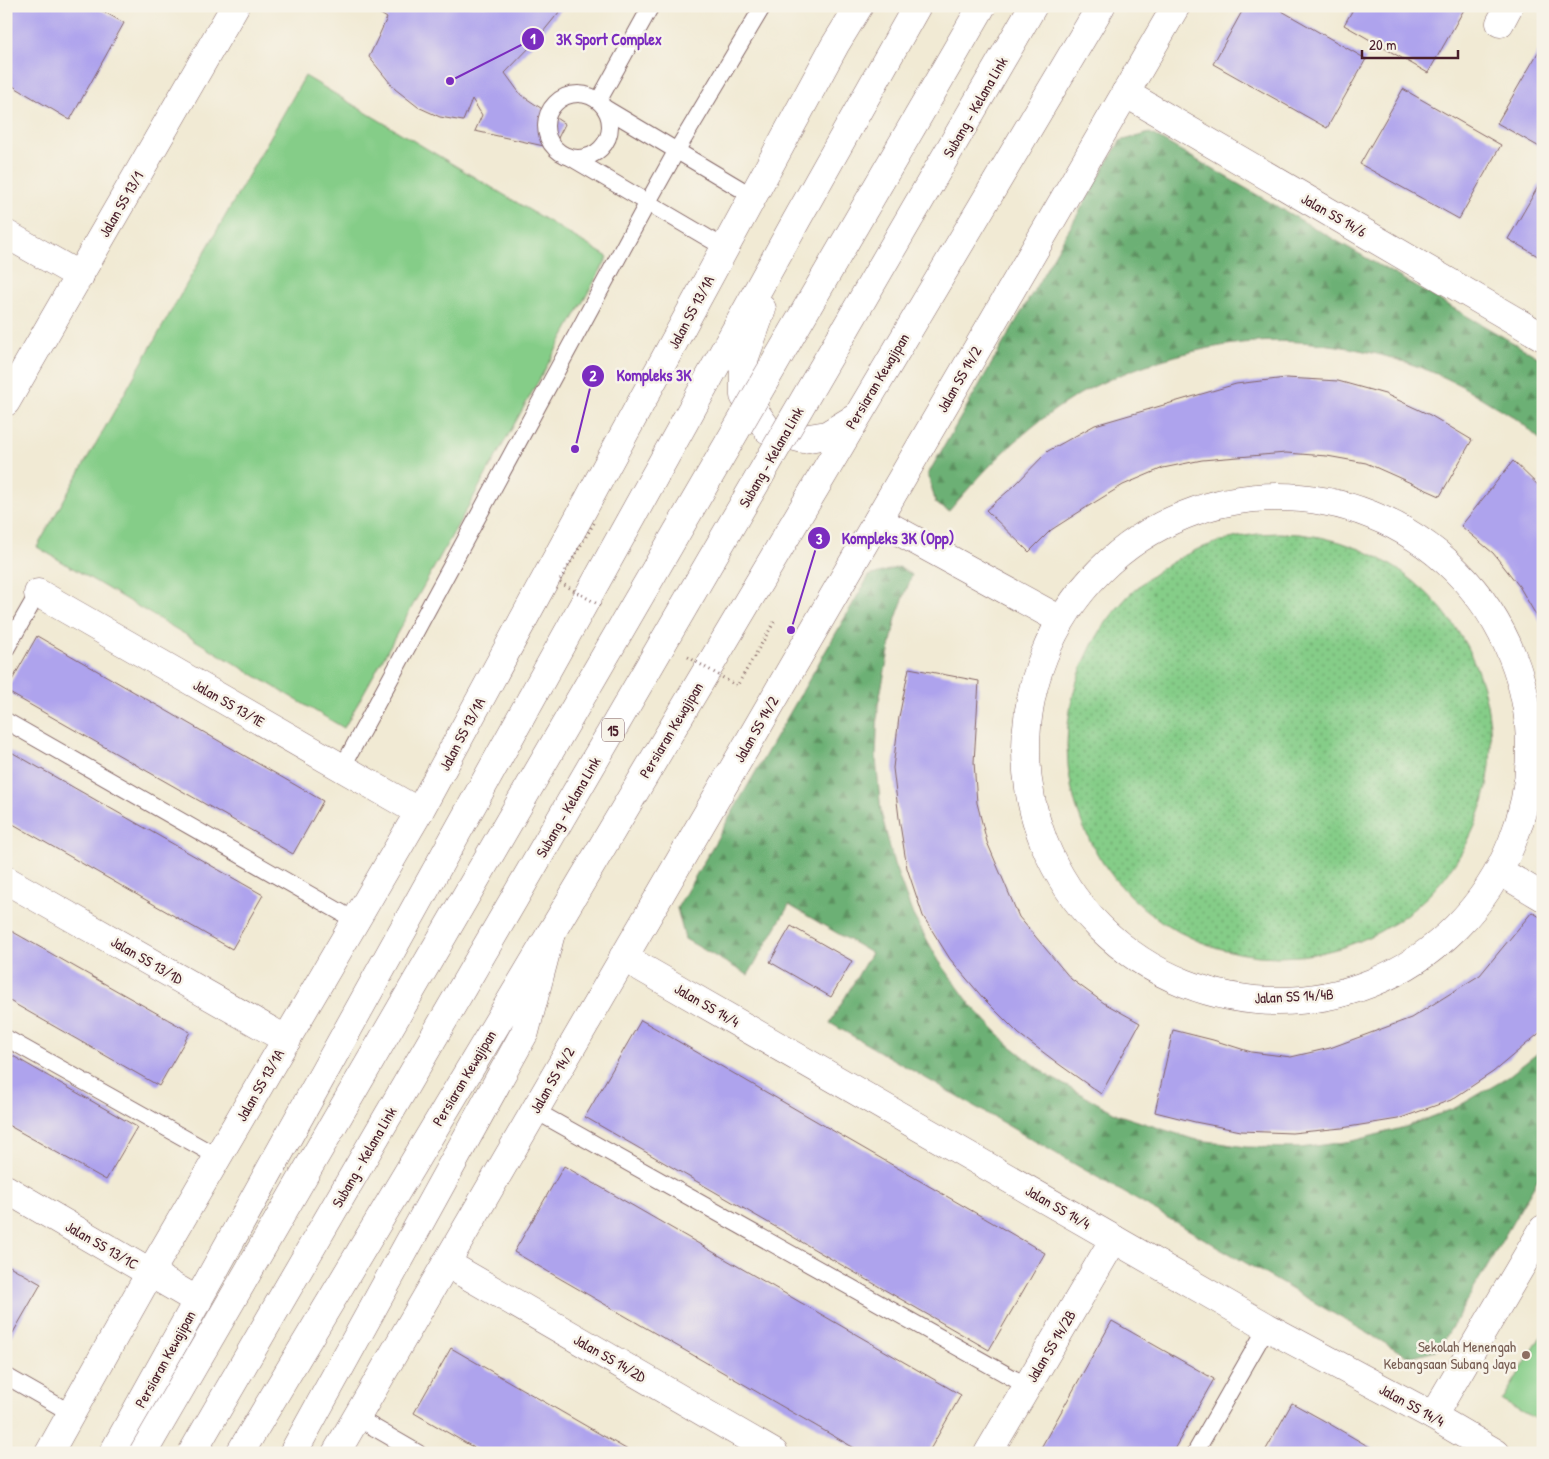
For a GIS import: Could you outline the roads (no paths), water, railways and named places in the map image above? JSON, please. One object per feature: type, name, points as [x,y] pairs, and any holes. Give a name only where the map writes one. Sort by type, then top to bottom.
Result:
[{"type":"main road","name":"Jalan SS 13/1","points":[[6,402],[235,6]]},
{"type":"main road","name":"Jalan SS 13/1A","points":[[49,1453],[150,1273],[420,812],[835,46],[859,6]]},
{"type":"main road","name":"Persiaran Kewajipan","points":[[113,1453],[796,220],[917,6]]},
{"type":"main road","points":[[143,1453],[982,6]]},
{"type":"main road","name":"Subang - Kelana Link","points":[[192,1453],[1034,6]]},
{"type":"main road","name":"Persiaran Kewajipan","points":[[240,1453],[1101,6]]},
{"type":"main road","name":"Jalan SS 14/2","points":[[336,1453],[1176,6]]},
{"type":"main road","name":"Jalan SS 14/6","points":[[1125,93],[1543,337]]},
{"type":"main road","points":[[796,220],[744,360],[744,396],[768,430],[803,440],[827,436],[856,417]]},
{"type":"main road","points":[[6,234],[80,276]]},
{"type":"main road","name":"Jalan SS 14/4B","points":[[1277,496],[1342,505],[1402,529],[1455,568],[1496,620],[1522,680],[1532,744],[1525,808],[1501,872],[1459,928],[1401,972],[1332,997],[1259,1002],[1187,985],[1123,949],[1072,896],[1038,831],[1024,759],[1032,686],[1059,619],[1100,568],[1137,540],[1152,529],[1212,504],[1277,496]]},
{"type":"main road","points":[[878,520],[1059,619]]},
{"type":"main road","name":"Jalan SS 13/1E","points":[[38,594],[420,812]]},
{"type":"main road","points":[[1501,872],[1543,896]]},
{"type":"main road","name":"Jalan SS 13/1D","points":[[6,880],[287,1040]]},
{"type":"main road","points":[[293,1453],[525,1032],[551,933]]},
{"type":"main road","name":"Jalan SS 14/4","points":[[623,957],[1267,1327],[1433,1416],[1496,1453]]},
{"type":"main road","name":"Jalan SS 13/1C","points":[[6,1189],[198,1301]]},
{"type":"main road","points":[[1433,1416],[1543,1229]]},
{"type":"main road","name":"Jalan SS 14/2B","points":[[988,1453],[1114,1239]]},
{"type":"main road","name":"Jalan SS 14/2D","points":[[446,1263],[774,1453]]},
{"type":"lane","points":[[602,104],[652,6]]},
{"type":"lane","points":[[342,768],[648,202],[763,6]]},
{"type":"lane","points":[[725,248],[557,149],[550,141],[546,130],[547,119],[551,109],[558,100],[568,95],[590,96],[754,197]]},
{"type":"lane","points":[[566,155],[576,158],[587,157],[596,153],[603,146],[611,128],[610,117],[602,104]]},
{"type":"lane","points":[[6,649],[38,594]]},
{"type":"lane","points":[[6,721],[356,921]]},
{"type":"lane","points":[[6,1038],[218,1157]]},
{"type":"lane","points":[[534,1110],[1027,1386]]},
{"type":"lane","points":[[1194,1453],[1267,1327]]},
{"type":"lane","points":[[6,1376],[71,1413]]},
{"type":"lane","points":[[356,1417],[418,1453]]},
{"type":"place","name":"3K Sport Complex","points":[[450,81]]},
{"type":"place","name":"Kompleks 3K","points":[[575,449]]},
{"type":"place","name":"Kompleks 3K (Opp)","points":[[791,630]]},
{"type":"place","name":"Sekolah Menengah Kebangsaan Subang Jaya","points":[[1526,1355]]}]
